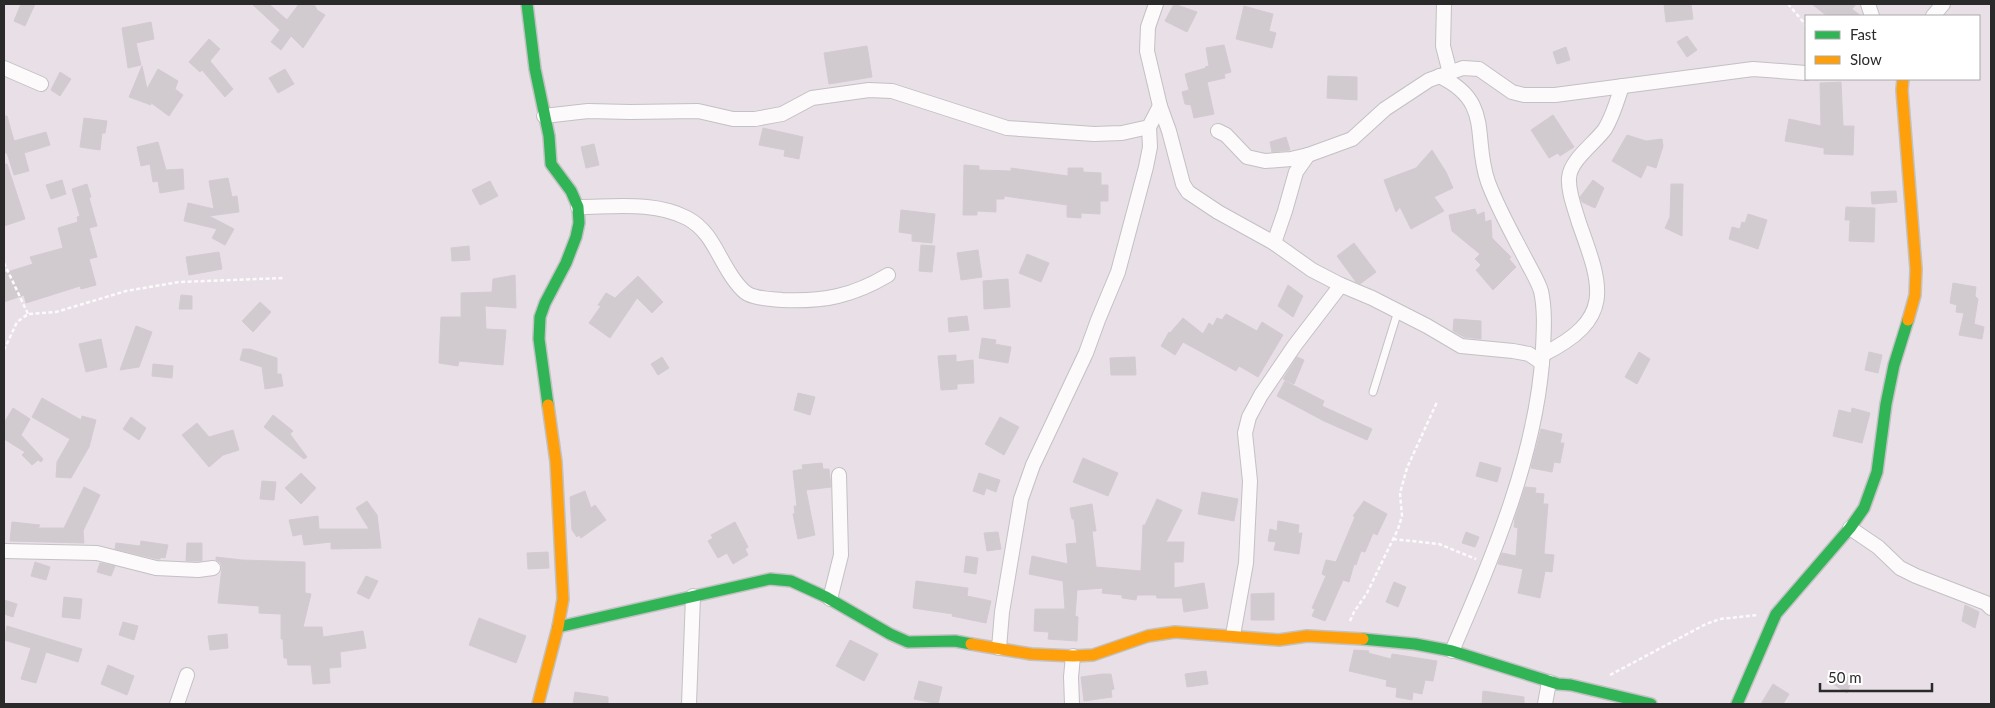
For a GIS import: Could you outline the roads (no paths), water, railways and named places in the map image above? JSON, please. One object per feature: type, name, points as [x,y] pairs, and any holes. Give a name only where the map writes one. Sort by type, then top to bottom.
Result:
[{"type":"street","points":[[527,4],[535,69],[549,136],[552,164],[571,192],[578,207],[579,223],[566,263],[545,303],[540,317],[542,366],[556,462],[562,552],[562,599],[558,628],[538,704]]},
{"type":"street","points":[[1156,4],[1148,26],[1147,51],[1160,106],[1188,192],[1218,212],[1274,243],[1312,270],[1398,311],[1461,346],[1513,351],[1542,359]]},
{"type":"street","points":[[1444,4],[1444,74],[1458,86],[1478,116],[1487,180],[1540,290],[1544,331],[1540,388],[1532,430],[1502,530],[1489,566],[1452,651]]},
{"type":"street","points":[[1934,15],[1943,4]]},
{"type":"street","points":[[4,68],[41,84]]},
{"type":"street","points":[[1218,131],[1226,135],[1247,157],[1265,161],[1291,159],[1308,155],[1352,139],[1385,109],[1429,80],[1463,68],[1479,69],[1512,92],[1524,95],[1555,95],[1753,69],[1805,73]]},
{"type":"street","points":[[1737,704],[1776,614],[1850,528],[1864,508],[1872,491],[1877,472],[1886,404],[1894,365],[1915,295],[1916,270],[1902,90],[1903,80]]},
{"type":"street","points":[[1542,359],[1584,329],[1597,304],[1595,270],[1575,210],[1569,177],[1578,159],[1605,129],[1614,111],[1622,86]]},
{"type":"street","points":[[544,116],[588,111],[698,111],[733,119],[755,119],[782,114],[812,98],[869,90],[892,91],[1007,128],[1094,134],[1122,133],[1149,127]]},
{"type":"street","points":[[999,648],[1002,612],[1021,499],[1033,465],[1086,353],[1118,272],[1146,167],[1150,147],[1149,127],[1160,106]]},
{"type":"street","points":[[1274,243],[1296,172],[1308,155]]},
{"type":"street","points":[[578,207],[661,209],[686,218],[702,229],[714,244],[735,280],[748,294],[772,299],[812,301],[841,296],[888,275]]},
{"type":"street","points":[[1232,635],[1246,563],[1250,481],[1245,433],[1249,417],[1261,395],[1295,345],[1341,285]]},
{"type":"street","points":[[830,599],[841,555],[839,475]]},
{"type":"street","points":[[1850,528],[1878,547],[1900,568],[1986,603],[1991,608]]},
{"type":"street","points":[[4,551],[97,553],[156,568],[198,570],[213,568]]},
{"type":"street","points":[[558,628],[770,578],[791,581],[830,599],[890,634],[908,642],[947,640],[973,642],[1031,654],[1073,656],[1093,655],[1148,636],[1175,632],[1279,640],[1308,636],[1348,637],[1415,644],[1452,651],[1549,682],[1651,704]]},
{"type":"street","points":[[689,704],[693,596]]},
{"type":"street","points":[[1072,704],[1071,677],[1073,656]]},
{"type":"street","points":[[177,704],[187,675]]},
{"type":"street","points":[[1545,704],[1549,682]]},
{"type":"lane","points":[[1373,392],[1398,311]]}]
